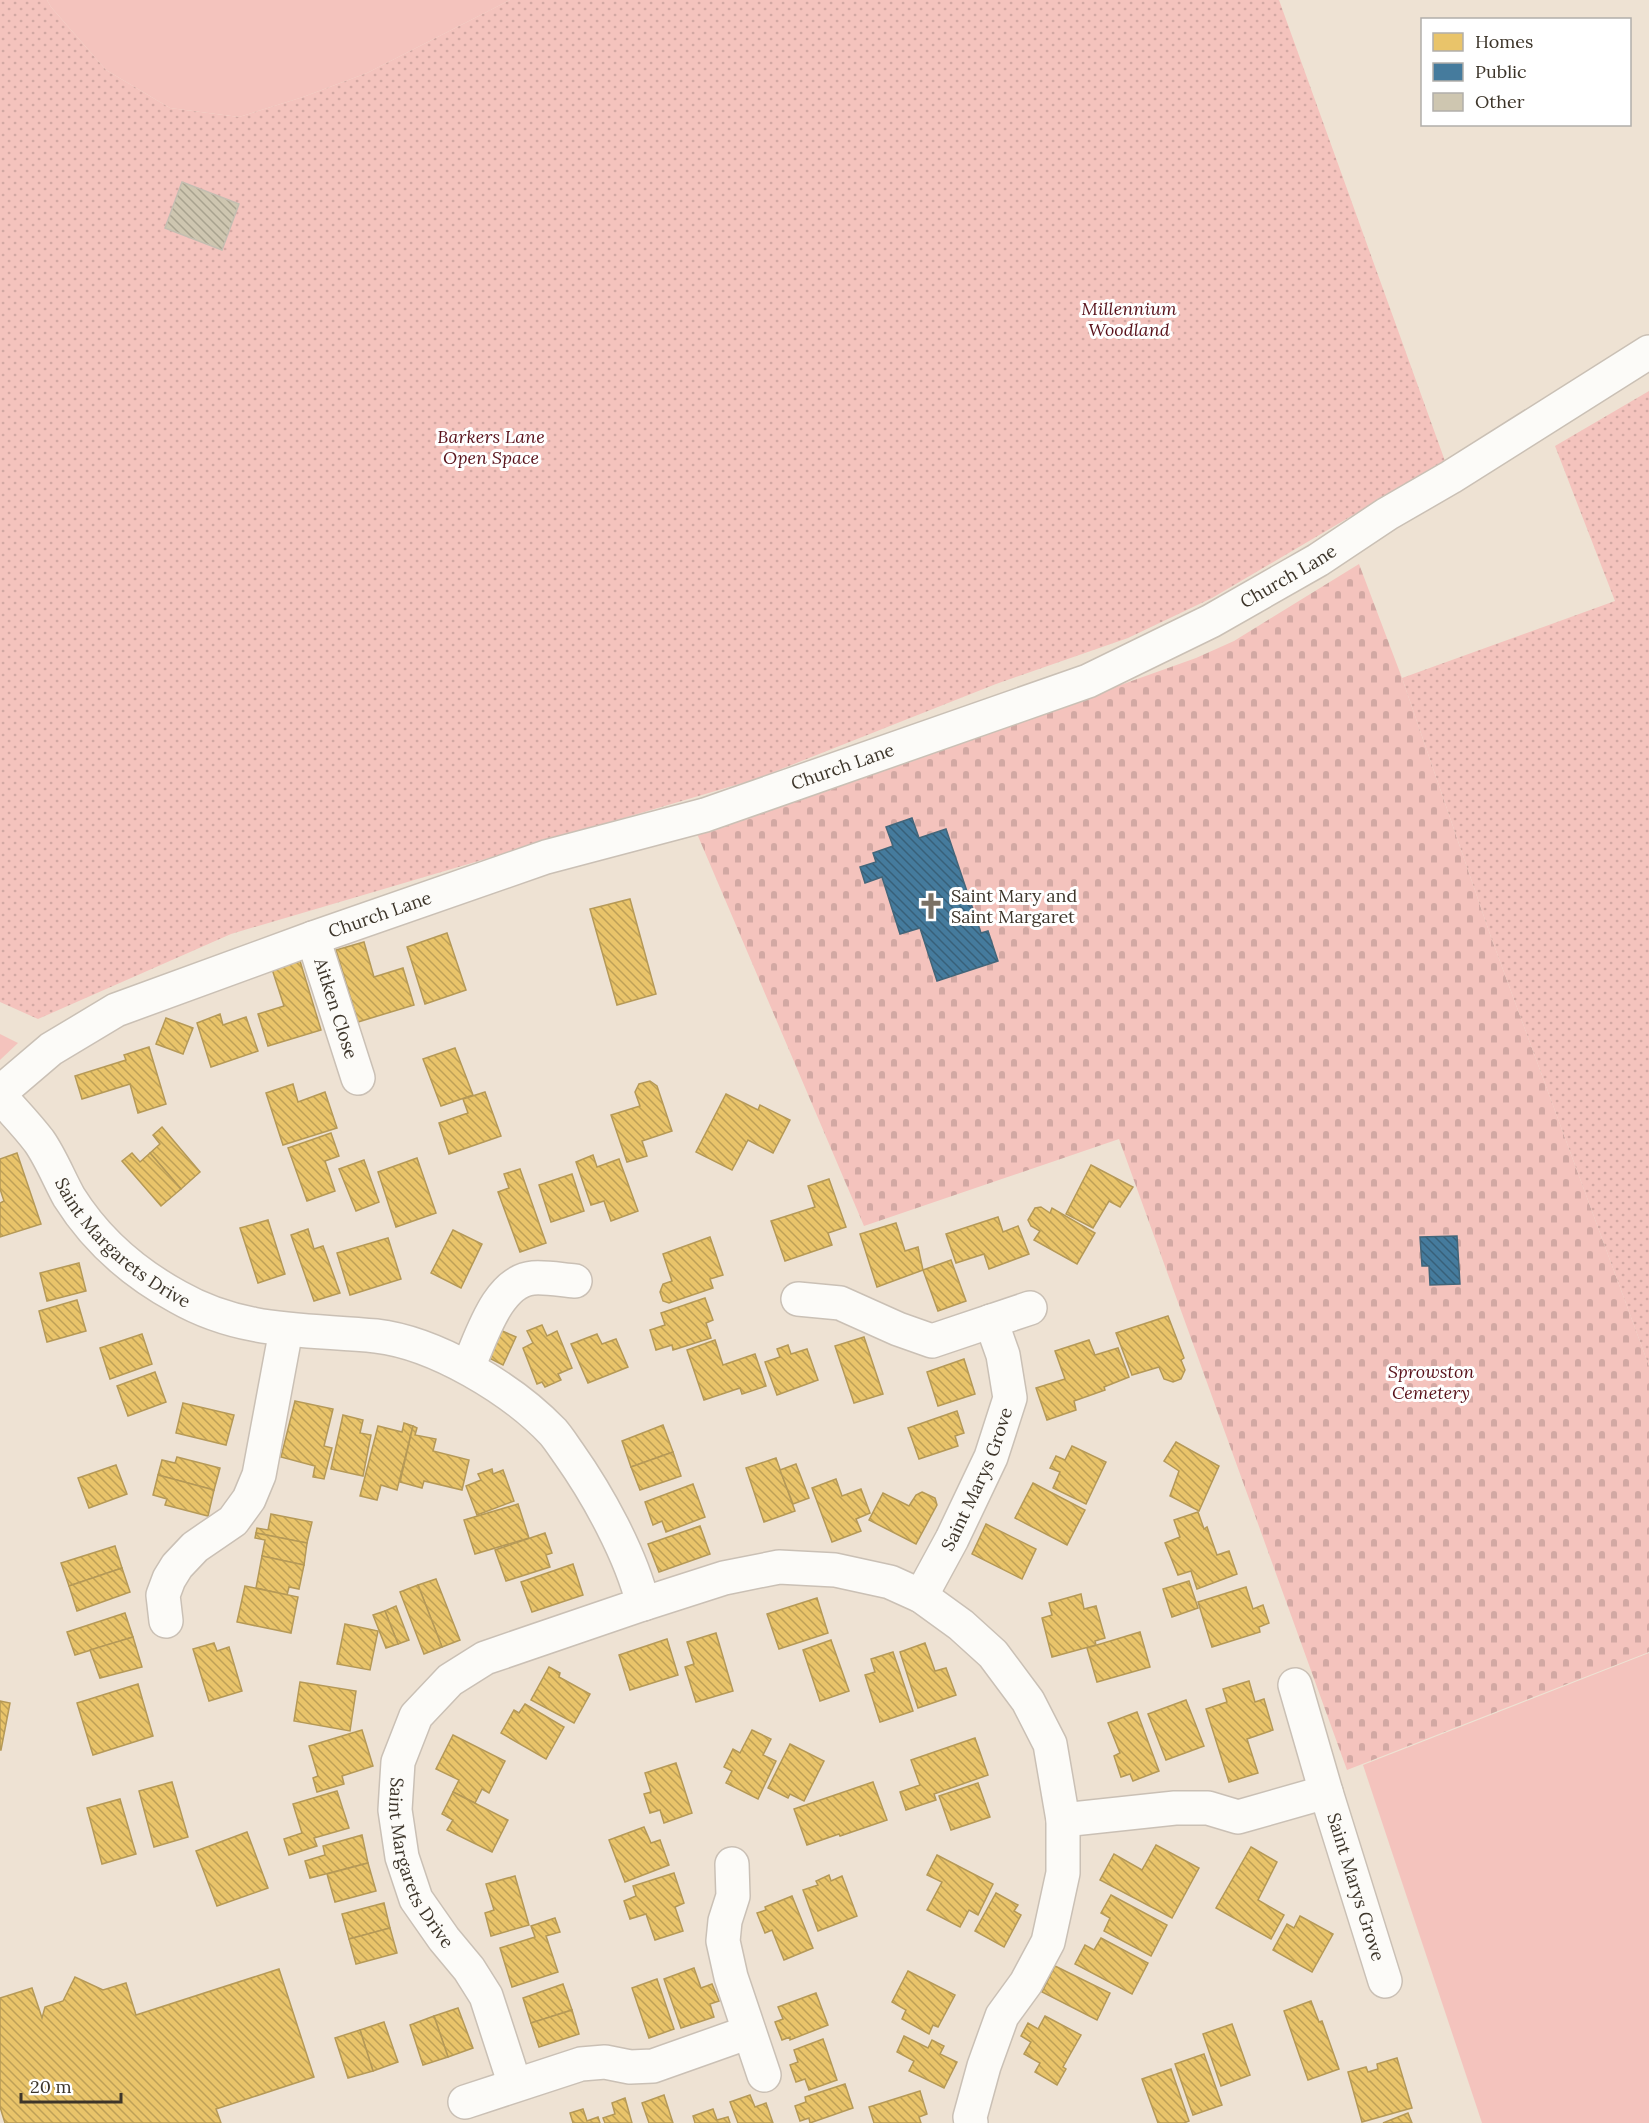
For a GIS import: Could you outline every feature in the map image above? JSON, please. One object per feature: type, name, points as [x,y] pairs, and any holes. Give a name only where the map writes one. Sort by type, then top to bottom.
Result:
[{"type":"street","name":"Church Lane","points":[[0,1096],[10,1084],[51,1049],[116,1010],[546,856],[705,815],[1088,681],[1211,621],[1318,560],[1387,514],[1451,477],[1649,352]]},
{"type":"street","name":"Aitken Close","points":[[313,938],[358,1078]]},
{"type":"street","name":"Saint Margarets Drive","points":[[0,1096],[39,1141],[70,1198],[98,1235],[135,1271],[180,1298],[224,1318],[286,1330],[378,1336],[424,1348],[468,1368],[516,1398],[554,1433],[586,1478],[616,1534],[643,1604],[485,1658],[450,1680],[416,1716],[398,1762],[394,1810],[402,1857],[416,1899],[444,1939],[469,1969],[486,1996],[515,2085]]},
{"type":"street","points":[[468,1368],[500,1299],[515,1284],[532,1278],[575,1281]]},
{"type":"street","points":[[798,1299],[840,1303],[898,1329],[932,1341],[1030,1308]]},
{"type":"street","name":"Saint Marys Grove","points":[[921,1596],[952,1539],[991,1457],[1010,1398],[1003,1355],[991,1321]]},
{"type":"street","points":[[166,1621],[164,1595],[168,1579],[195,1547],[233,1521],[249,1499],[259,1475],[286,1330]]},
{"type":"street","points":[[643,1604],[724,1578],[779,1567],[835,1570],[890,1582],[921,1596],[961,1625],[993,1654],[1028,1701],[1050,1744],[1063,1820],[1062,1873],[1048,1942],[1026,1983],[1002,2016],[984,2066],[970,2117],[971,2123]]},
{"type":"street","name":"Saint Marys Grove","points":[[1295,1685],[1384,1981]]},
{"type":"street","name":"Saint Marys Grove","points":[[1063,1820],[1175,1808],[1208,1808],[1238,1817],[1326,1792]]},
{"type":"street","points":[[732,1864],[732,1896],[725,1921],[723,1941],[731,1977],[764,2075]]},
{"type":"street","points":[[476,2108],[515,2085],[580,2064],[606,2062],[630,2067],[653,2066],[749,2032]]},
{"type":"green space","name":"Barkers Lane Open Space","points":[[0,0],[47,0],[106,70],[170,108],[239,117],[303,97],[367,73],[510,0],[1279,0],[1445,461],[1212,598],[1128,638],[996,684],[756,779],[231,934],[38,1019],[0,1002]]},
{"type":"green space","points":[[47,0],[510,0],[367,73],[303,97],[239,117],[170,108],[106,70]]},
{"type":"green space","points":[[1649,391],[1649,1366],[1491,937],[1402,678],[1615,601],[1555,446]]},
{"type":"green space","name":"Sprowston Cemetery","points":[[1359,564],[1402,678],[1491,937],[1649,1366],[1649,1652],[1347,1770],[1119,1139],[864,1226],[695,829],[711,831],[1196,658],[1234,641]]},
{"type":"green space","points":[[0,1034],[18,1043],[0,1060]]},
{"type":"green space","points":[[1649,1653],[1649,2123],[1482,2123],[1363,1765]]},
{"type":"building: Homes","points":[[630,899],[656,994],[617,1005],[590,909]]},
{"type":"building: Homes","points":[[447,933],[466,990],[425,1004],[407,947]]},
{"type":"building: Homes","points":[[364,942],[374,977],[403,968],[414,1005],[358,1022],[336,950]]},
{"type":"building: Homes","points":[[300,961],[321,1030],[268,1046],[258,1014],[284,1006],[272,969]]},
{"type":"building: Homes","points":[[220,1014],[223,1025],[246,1017],[258,1051],[211,1067],[197,1023]]},
{"type":"building: Homes","points":[[166,1018],[193,1028],[183,1054],[156,1044]]},
{"type":"building: Homes","points":[[149,1047],[166,1104],[138,1113],[130,1084],[82,1099],[75,1076],[126,1060],[124,1055]]},
{"type":"building: Homes","points":[[455,1048],[473,1095],[441,1106],[423,1059]]},
{"type":"building: Homes","points":[[650,1081],[657,1086],[672,1131],[642,1141],[647,1156],[627,1162],[611,1115],[640,1106],[635,1092],[639,1084]]},
{"type":"building: Homes","points":[[293,1084],[298,1102],[325,1092],[337,1128],[283,1145],[266,1093]]},
{"type":"building: Homes","points":[[485,1092],[501,1136],[449,1154],[439,1123],[468,1113],[463,1099]]},
{"type":"building: Homes","points":[[726,1094],[758,1110],[760,1105],[790,1120],[773,1153],[748,1140],[732,1170],[696,1152]]},
{"type":"building: Homes","points":[[162,1127],[200,1172],[181,1189],[150,1153],[160,1144],[153,1135]]},
{"type":"building: Homes","points":[[331,1133],[339,1156],[325,1161],[335,1191],[307,1201],[288,1148]]},
{"type":"building: Homes","points":[[17,1153],[41,1224],[0,1237],[0,1203],[4,1201],[0,1189],[0,1159]]},
{"type":"building: Homes","points":[[132,1153],[140,1162],[150,1153],[181,1189],[161,1206],[122,1161]]},
{"type":"building: Homes","points":[[593,1155],[597,1167],[619,1159],[638,1211],[611,1221],[604,1201],[591,1205],[576,1162]]},
{"type":"building: Homes","points":[[417,1158],[436,1213],[396,1227],[378,1172]]},
{"type":"building: Homes","points":[[364,1160],[379,1202],[356,1211],[339,1169]]},
{"type":"building: Homes","points":[[1091,1165],[1133,1187],[1120,1207],[1109,1201],[1093,1228],[1066,1214]]},
{"type":"building: Homes","points":[[520,1169],[546,1243],[520,1252],[498,1192],[509,1188],[504,1174]]},
{"type":"building: Homes","points":[[572,1174],[584,1211],[551,1222],[539,1185]]},
{"type":"building: Homes","points":[[829,1179],[846,1227],[828,1233],[832,1245],[785,1261],[771,1221],[815,1207],[808,1186]]},
{"type":"building: Homes","points":[[1041,1207],[1050,1213],[1052,1208],[1095,1233],[1077,1264],[1034,1240],[1040,1231],[1031,1226],[1028,1220],[1035,1208]]},
{"type":"building: Homes","points":[[998,1217],[1003,1232],[1018,1226],[1029,1254],[989,1269],[984,1254],[956,1263],[946,1234]]},
{"type":"building: Homes","points":[[268,1220],[285,1274],[258,1283],[240,1228]]},
{"type":"building: Homes","points":[[896,1223],[905,1251],[918,1247],[923,1270],[877,1287],[860,1234]]},
{"type":"building: Homes","points":[[308,1229],[314,1249],[323,1246],[340,1293],[314,1301],[291,1235]]},
{"type":"building: Homes","points":[[453,1230],[482,1244],[461,1288],[431,1273]]},
{"type":"building: Homes","points":[[710,1237],[723,1275],[710,1279],[713,1288],[669,1303],[663,1301],[660,1292],[663,1284],[672,1281],[663,1254]]},
{"type":"building: Homes","points":[[388,1238],[401,1279],[350,1295],[337,1253]]},
{"type":"building: Homes","points":[[951,1260],[966,1301],[938,1311],[923,1270]]},
{"type":"building: Homes","points":[[79,1263],[86,1291],[47,1301],[40,1273]]},
{"type":"building: Homes","points":[[705,1298],[713,1320],[706,1323],[711,1338],[673,1350],[672,1345],[656,1350],[650,1330],[665,1325],[661,1313]]},
{"type":"building: Homes","points":[[77,1300],[86,1331],[47,1342],[39,1311]]},
{"type":"building: Homes","points":[[1168,1316],[1184,1358],[1181,1360],[1185,1370],[1181,1379],[1173,1382],[1164,1379],[1159,1367],[1132,1375],[1116,1333]]},
{"type":"building: Homes","points":[[542,1325],[547,1336],[557,1331],[572,1368],[558,1374],[561,1380],[545,1387],[542,1382],[537,1384],[523,1348],[533,1343],[527,1331]]},
{"type":"building: Homes","points":[[500,1330],[516,1337],[503,1365],[487,1357]]},
{"type":"building: Homes","points":[[142,1334],[152,1364],[110,1379],[100,1348]]},
{"type":"building: Homes","points":[[597,1334],[602,1344],[616,1339],[628,1367],[588,1383],[571,1344]]},
{"type":"building: Homes","points":[[864,1337],[883,1394],[854,1403],[835,1346]]},
{"type":"building: Homes","points":[[715,1340],[723,1365],[755,1354],[766,1386],[742,1394],[740,1388],[704,1400],[687,1350]]},
{"type":"building: Homes","points":[[1089,1340],[1095,1355],[1118,1348],[1129,1377],[1104,1387],[1105,1390],[1074,1401],[1076,1410],[1047,1420],[1036,1388],[1065,1379],[1055,1351]]},
{"type":"building: Homes","points":[[788,1345],[791,1354],[807,1349],[818,1380],[777,1395],[765,1362],[780,1357],[777,1349]]},
{"type":"building: Homes","points":[[964,1359],[975,1394],[938,1406],[927,1372]]},
{"type":"building: Homes","points":[[155,1372],[166,1402],[128,1416],[117,1386]]},
{"type":"building: Homes","points":[[295,1401],[333,1409],[324,1446],[332,1448],[324,1479],[313,1477],[315,1466],[281,1457]]},
{"type":"building: Homes","points":[[183,1403],[234,1415],[226,1445],[176,1433]]},
{"type":"building: Homes","points":[[957,1411],[964,1433],[955,1436],[958,1446],[919,1459],[908,1428]]},
{"type":"building: Homes","points":[[343,1415],[363,1420],[360,1433],[371,1435],[363,1476],[331,1469]]},
{"type":"building: Homes","points":[[404,1423],[413,1426],[397,1490],[381,1485],[377,1500],[360,1496],[378,1426],[402,1432]]},
{"type":"building: Homes","points":[[663,1425],[673,1452],[631,1467],[622,1441]]},
{"type":"building: Homes","points":[[413,1426],[417,1428],[415,1435],[436,1439],[433,1451],[469,1460],[462,1490],[424,1481],[422,1488],[400,1482]]},
{"type":"building: Homes","points":[[1176,1442],[1219,1466],[1199,1511],[1170,1496],[1179,1471],[1164,1461]]},
{"type":"building: Homes","points":[[1072,1446],[1106,1462],[1086,1504],[1053,1488],[1060,1472],[1050,1468],[1056,1456],[1065,1460]]},
{"type":"building: Homes","points":[[673,1452],[681,1476],[640,1490],[631,1467]]},
{"type":"building: Homes","points":[[177,1457],[220,1468],[214,1490],[158,1475],[162,1460],[175,1463]]},
{"type":"building: Homes","points":[[776,1458],[795,1511],[764,1522],[746,1468]]},
{"type":"building: Homes","points":[[796,1464],[809,1498],[793,1504],[780,1470]]},
{"type":"building: Homes","points":[[116,1465],[127,1494],[89,1508],[78,1478]]},
{"type":"building: Homes","points":[[492,1469],[493,1474],[503,1470],[514,1501],[477,1515],[466,1486],[481,1480],[478,1474]]},
{"type":"building: Homes","points":[[158,1475],[214,1490],[208,1516],[165,1505],[167,1499],[153,1495]]},
{"type":"building: Homes","points":[[836,1479],[842,1496],[861,1489],[870,1513],[856,1519],[861,1531],[832,1542],[812,1488]]},
{"type":"building: Homes","points":[[1033,1483],[1085,1510],[1067,1545],[1015,1518]]},
{"type":"building: Homes","points":[[693,1484],[705,1517],[666,1532],[662,1521],[653,1525],[645,1502]]},
{"type":"building: Homes","points":[[922,1492],[935,1498],[937,1505],[916,1544],[869,1520],[883,1493],[909,1506],[916,1495]]},
{"type":"building: Homes","points":[[518,1504],[529,1538],[475,1554],[464,1520]]},
{"type":"building: Homes","points":[[1198,1512],[1204,1529],[1207,1527],[1217,1555],[1229,1551],[1237,1574],[1197,1589],[1191,1571],[1178,1575],[1165,1543],[1180,1537],[1174,1520]]},
{"type":"building: Homes","points":[[271,1514],[312,1522],[307,1543],[256,1533],[257,1528],[268,1530]]},
{"type":"building: Homes","points":[[986,1524],[1036,1549],[1022,1579],[972,1554]]},
{"type":"building: Homes","points":[[700,1526],[710,1554],[659,1572],[648,1544]]},
{"type":"building: Homes","points":[[256,1533],[307,1543],[304,1565],[262,1556],[265,1540],[255,1538]]},
{"type":"building: Homes","points":[[545,1533],[552,1553],[546,1555],[550,1567],[506,1581],[495,1550]]},
{"type":"building: Homes","points":[[115,1546],[122,1568],[69,1586],[61,1563]]},
{"type":"building: Homes","points":[[262,1556],[304,1565],[299,1589],[289,1587],[287,1595],[256,1588]]},
{"type":"building: Homes","points":[[573,1564],[583,1595],[532,1612],[521,1582]]},
{"type":"building: Homes","points":[[122,1568],[130,1592],[77,1611],[69,1586]]},
{"type":"building: Homes","points":[[436,1579],[460,1640],[442,1647],[418,1585]]},
{"type":"building: Homes","points":[[1189,1581],[1198,1608],[1172,1617],[1163,1589]]},
{"type":"building: Homes","points":[[418,1585],[442,1647],[424,1654],[400,1592]]},
{"type":"building: Homes","points":[[245,1586],[298,1597],[291,1633],[237,1622]]},
{"type":"building: Homes","points":[[1246,1587],[1253,1609],[1263,1605],[1269,1623],[1259,1627],[1260,1632],[1212,1647],[1198,1602]]},
{"type":"building: Homes","points":[[1081,1594],[1084,1609],[1096,1606],[1105,1638],[1095,1641],[1096,1645],[1052,1657],[1042,1618],[1052,1615],[1049,1603]]},
{"type":"building: Homes","points":[[817,1598],[828,1633],[779,1649],[767,1614]]},
{"type":"building: Homes","points":[[396,1606],[409,1640],[398,1644],[385,1611]]},
{"type":"building: Homes","points":[[385,1611],[398,1644],[386,1648],[373,1615]]},
{"type":"building: Homes","points":[[125,1613],[133,1637],[75,1655],[67,1632]]},
{"type":"building: Homes","points":[[345,1624],[378,1631],[370,1670],[337,1664]]},
{"type":"building: Homes","points":[[1140,1632],[1150,1667],[1097,1682],[1087,1648]]},
{"type":"building: Homes","points":[[716,1633],[733,1691],[696,1702],[685,1667],[694,1664],[687,1642]]},
{"type":"building: Homes","points":[[133,1637],[142,1667],[100,1678],[90,1650]]},
{"type":"building: Homes","points":[[667,1639],[678,1675],[630,1690],[619,1655]]},
{"type":"building: Homes","points":[[831,1640],[849,1691],[820,1701],[803,1650]]},
{"type":"building: Homes","points":[[214,1643],[217,1651],[229,1647],[242,1691],[209,1701],[193,1649]]},
{"type":"building: Homes","points":[[925,1643],[935,1671],[946,1668],[956,1695],[918,1708],[900,1652]]},
{"type":"building: Homes","points":[[893,1652],[913,1711],[880,1722],[865,1675],[875,1672],[871,1659]]},
{"type":"building: Homes","points":[[549,1667],[560,1673],[559,1677],[590,1694],[574,1723],[531,1700]]},
{"type":"building: Homes","points":[[1249,1681],[1255,1702],[1264,1699],[1273,1730],[1247,1739],[1258,1773],[1229,1782],[1206,1709],[1227,1702],[1223,1689]]},
{"type":"building: Homes","points":[[300,1682],[356,1691],[350,1731],[294,1721]]},
{"type":"building: Homes","points":[[138,1684],[153,1736],[93,1755],[77,1703]]},
{"type":"building: Homes","points":[[1186,1700],[1204,1746],[1166,1760],[1148,1714]]},
{"type":"building: Homes","points":[[0,1701],[10,1703],[1,1750],[0,1750]]},
{"type":"building: Homes","points":[[525,1704],[564,1727],[546,1759],[501,1733],[514,1710],[519,1713]]},
{"type":"building: Homes","points":[[1137,1712],[1159,1771],[1133,1781],[1130,1774],[1121,1777],[1114,1756],[1120,1753],[1108,1723]]},
{"type":"building: Homes","points":[[362,1730],[373,1766],[342,1776],[344,1784],[317,1792],[313,1778],[318,1776],[309,1746]]},
{"type":"building: Homes","points":[[752,1730],[771,1739],[763,1755],[776,1761],[758,1799],[726,1783],[732,1771],[724,1767],[733,1749],[740,1753]]},
{"type":"building: Homes","points":[[453,1735],[505,1761],[489,1793],[482,1789],[475,1803],[453,1792],[459,1780],[436,1769]]},
{"type":"building: Homes","points":[[975,1738],[988,1775],[934,1794],[936,1800],[906,1810],[900,1792],[920,1785],[911,1760]]},
{"type":"building: Homes","points":[[790,1744],[824,1761],[804,1801],[790,1794],[788,1798],[768,1788]]},
{"type":"building: Homes","points":[[676,1763],[692,1813],[664,1823],[660,1810],[650,1813],[644,1794],[651,1792],[645,1773]]},
{"type":"building: Homes","points":[[172,1782],[188,1837],[154,1847],[139,1791]]},
{"type":"building: Homes","points":[[873,1782],[887,1820],[807,1845],[794,1809]]},
{"type":"building: Homes","points":[[978,1783],[990,1817],[951,1830],[939,1796]]},
{"type":"building: Homes","points":[[337,1791],[349,1828],[314,1838],[317,1846],[289,1855],[284,1839],[302,1833],[293,1804]]},
{"type":"building: Homes","points":[[453,1792],[508,1820],[492,1852],[447,1830],[453,1820],[442,1814]]},
{"type":"building: Homes","points":[[120,1799],[136,1854],[102,1864],[87,1808]]},
{"type":"building: Homes","points":[[644,1827],[651,1843],[660,1840],[669,1865],[625,1882],[609,1840]]},
{"type":"building: Homes","points":[[247,1832],[268,1888],[217,1906],[196,1851]]},
{"type":"building: Homes","points":[[362,1835],[368,1863],[310,1878],[305,1861],[325,1855],[323,1846]]},
{"type":"building: Homes","points":[[1156,1845],[1199,1868],[1172,1918],[1100,1880],[1114,1854],[1142,1870]]},
{"type":"building: Homes","points":[[1251,1847],[1277,1862],[1258,1900],[1284,1915],[1271,1939],[1216,1908]]},
{"type":"building: Homes","points":[[937,1855],[993,1884],[978,1915],[969,1910],[960,1927],[927,1910],[942,1882],[927,1875]]},
{"type":"building: Homes","points":[[368,1863],[376,1891],[335,1902],[327,1874]]},
{"type":"building: Homes","points":[[674,1873],[684,1903],[675,1907],[683,1931],[655,1940],[646,1914],[630,1919],[624,1901],[636,1896],[633,1886]]},
{"type":"building: Homes","points":[[829,1875],[831,1881],[842,1876],[857,1916],[818,1931],[803,1890],[818,1885],[816,1881]]},
{"type":"building: Homes","points":[[515,1876],[529,1925],[491,1936],[485,1913],[494,1910],[486,1884]]},
{"type":"building: Homes","points":[[996,1893],[1018,1905],[1014,1911],[1021,1915],[1004,1947],[975,1931]]},
{"type":"building: Homes","points":[[1111,1895],[1167,1925],[1151,1956],[1104,1931],[1110,1918],[1101,1913]]},
{"type":"building: Homes","points":[[792,1896],[813,1948],[784,1960],[772,1930],[765,1933],[757,1913],[766,1910],[765,1907]]},
{"type":"building: Homes","points":[[384,1903],[390,1928],[349,1939],[342,1914]]},
{"type":"building: Homes","points":[[1300,1916],[1333,1934],[1312,1972],[1273,1950],[1287,1924],[1294,1928]]},
{"type":"building: Homes","points":[[555,1918],[560,1932],[546,1936],[558,1972],[512,1987],[500,1948],[535,1937],[531,1926]]},
{"type":"building: Homes","points":[[390,1928],[397,1953],[356,1964],[349,1939]]},
{"type":"building: Homes","points":[[1101,1938],[1148,1963],[1132,1994],[1075,1964],[1085,1945],[1094,1950]]},
{"type":"building: Homes","points":[[1055,1966],[1110,1993],[1097,2020],[1042,1992]]},
{"type":"building: Homes","points":[[694,1968],[701,1988],[712,1984],[719,2001],[710,2004],[714,2017],[681,2028],[664,1979]]},
{"type":"building: Homes","points":[[279,1969],[314,2077],[216,2109],[221,2123],[5,2123],[0,2107],[0,1998],[32,1988],[42,2018],[45,2007],[63,2001],[75,1977],[103,1990],[126,1983],[136,2015]]},
{"type":"building: Homes","points":[[908,1971],[955,1995],[938,2027],[933,2025],[929,2034],[902,2019],[906,2010],[892,2002]]},
{"type":"building: Homes","points":[[657,1979],[674,2029],[649,2038],[632,1988]]},
{"type":"building: Homes","points":[[563,1984],[572,2010],[531,2023],[523,1998]]},
{"type":"building: Homes","points":[[816,1993],[828,2025],[790,2040],[790,2037],[782,2040],[775,2022],[783,2019],[778,2007]]},
{"type":"building: Homes","points":[[1311,2001],[1319,2022],[1322,2021],[1339,2069],[1308,2080],[1284,2011]]},
{"type":"building: Homes","points":[[458,2008],[473,2048],[448,2057],[434,2016]]},
{"type":"building: Homes","points":[[572,2010],[579,2034],[539,2047],[531,2023]]},
{"type":"building: Homes","points":[[434,2016],[448,2057],[423,2065],[410,2025]]},
{"type":"building: Homes","points":[[1045,2016],[1081,2035],[1063,2067],[1066,2069],[1057,2085],[1035,2072],[1040,2063],[1024,2054],[1031,2042],[1021,2036],[1028,2023],[1038,2029]]},
{"type":"building: Homes","points":[[384,2022],[398,2062],[373,2071],[360,2030]]},
{"type":"building: Homes","points":[[1232,2024],[1250,2075],[1221,2086],[1203,2034]]},
{"type":"building: Homes","points":[[360,2030],[373,2071],[348,2078],[335,2038]]},
{"type":"building: Homes","points":[[904,2036],[928,2048],[932,2040],[944,2046],[940,2054],[957,2062],[944,2088],[909,2071],[914,2061],[897,2052]]},
{"type":"building: Homes","points":[[823,2039],[837,2080],[809,2090],[805,2079],[796,2082],[790,2065],[798,2062],[794,2050]]},
{"type":"building: Homes","points":[[1204,2054],[1222,2105],[1193,2115],[1175,2064]]},
{"type":"building: Homes","points":[[1397,2058],[1412,2108],[1362,2122],[1348,2072],[1366,2067],[1368,2072],[1378,2069],[1377,2064]]},
{"type":"building: Homes","points":[[1171,2069],[1189,2121],[1158,2123],[1142,2079]]},
{"type":"building: Homes","points":[[845,2084],[853,2108],[810,2123],[809,2118],[800,2121],[795,2106],[806,2102],[805,2097]]},
{"type":"building: Homes","points":[[920,2091],[927,2114],[919,2117],[921,2123],[874,2123],[869,2107]]},
{"type":"building: Homes","points":[[664,2095],[673,2123],[649,2123],[642,2103]]},
{"type":"building: Homes","points":[[750,2095],[755,2107],[766,2103],[773,2123],[738,2123],[730,2102]]},
{"type":"building: Homes","points":[[625,2098],[632,2123],[605,2123],[603,2118],[615,2114],[612,2103]]},
{"type":"building: Homes","points":[[583,2109],[587,2121],[598,2117],[600,2123],[573,2123],[570,2113]]},
{"type":"building: Homes","points":[[713,2109],[717,2120],[728,2117],[730,2123],[695,2123],[693,2116]]},
{"type":"building: Homes","points":[[1408,2113],[1412,2123],[1383,2123]]},
{"type":"building: Public","name":"Saint Mary and Saint Margaret","points":[[912,818],[919,838],[946,829],[981,933],[988,931],[998,961],[937,981],[920,928],[900,934],[882,877],[865,883],[860,867],[876,862],[873,853],[893,846],[886,827]]},
{"type":"building: Public","points":[[1457,1236],[1460,1284],[1430,1285],[1429,1266],[1422,1266],[1420,1237]]},
{"type":"building: Other","points":[[182,182],[239,204],[222,250],[165,228]]},
{"type":"place","name":"Saint Mary and Saint Margaret","points":[[931,906]]},
{"type":"park label","name":"Millennium Woodland","points":[[1129,319]]}]
